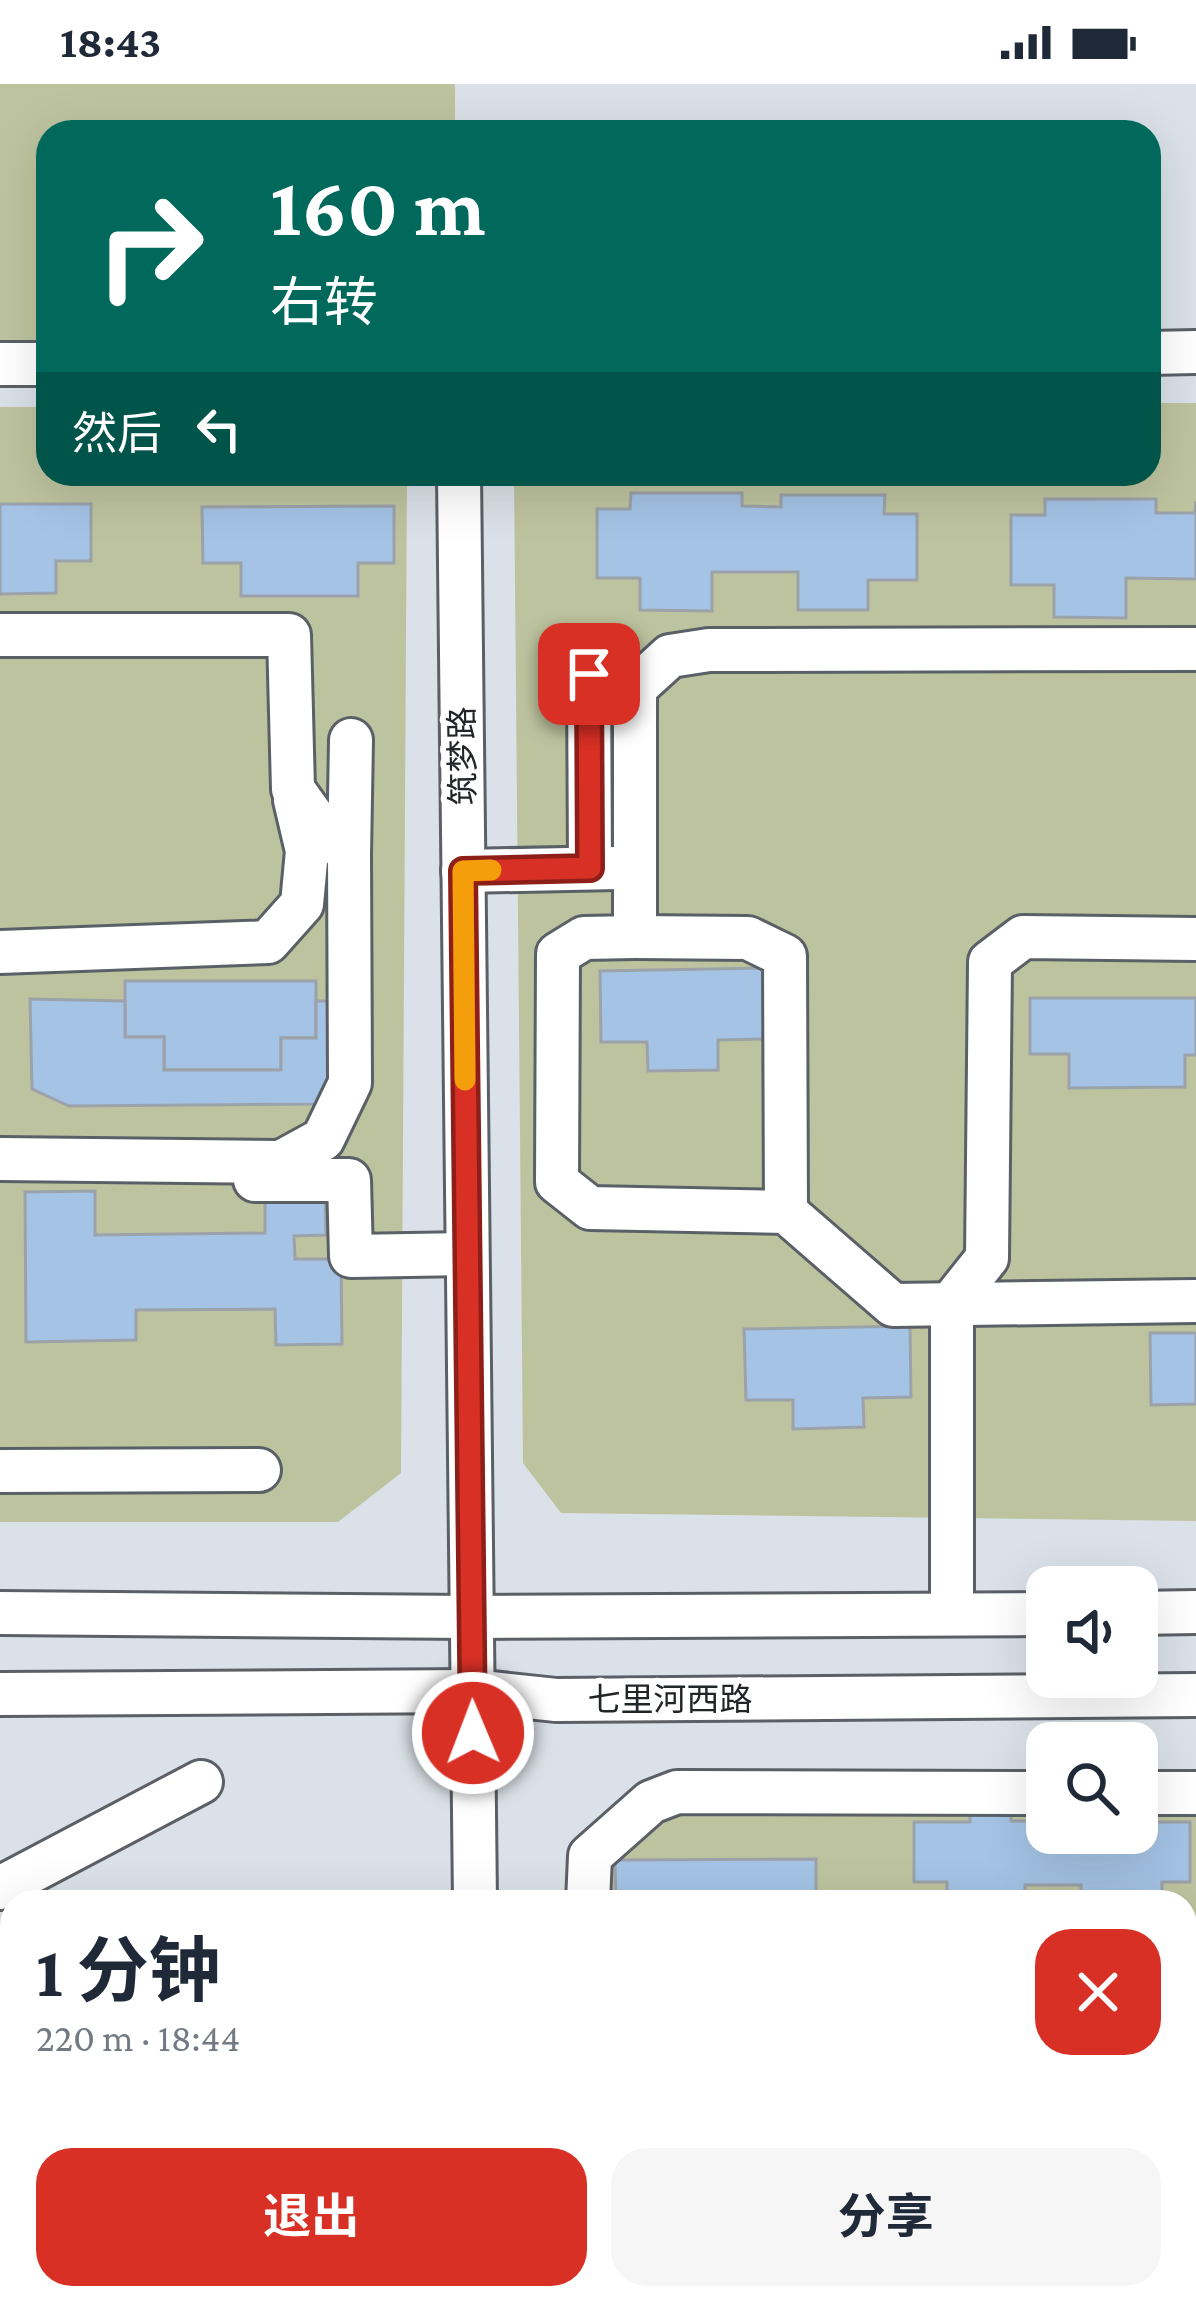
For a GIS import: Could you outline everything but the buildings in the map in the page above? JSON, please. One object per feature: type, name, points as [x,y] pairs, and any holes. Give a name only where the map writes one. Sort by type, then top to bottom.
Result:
[{"type":"street","points":[[1161,353],[1196,352]]},
{"type":"street","points":[[0,364],[36,364]]},
{"type":"street","name":"筑梦路","points":[[459,486],[475,1890]]},
{"type":"street","points":[[0,635],[289,635],[292,789],[307,851],[302,904],[268,942],[0,952]]},
{"type":"street","points":[[635,937],[635,688],[670,656],[709,650],[1196,649]]},
{"type":"street","points":[[589,674],[590,868]]},
{"type":"street","points":[[0,1159],[281,1162],[323,1139],[350,1083],[351,740]]},
{"type":"street","points":[[292,789],[349,855]]},
{"type":"street","points":[[463,871],[635,867]]},
{"type":"street","points":[[952,1614],[952,1302],[987,1258],[990,962],[1023,937],[1196,939]]},
{"type":"street","points":[[785,1212],[784,956],[748,938],[584,938],[558,954],[557,1182],[590,1208],[785,1212],[893,1305],[1196,1301]]},
{"type":"street","points":[[0,1186],[12,1181],[349,1180],[351,1256],[467,1254]]},
{"type":"street","points":[[0,1472],[259,1470]]},
{"type":"street","points":[[1158,1612],[1196,1612]]},
{"type":"street","points":[[0,1613],[1026,1614]]},
{"type":"street","name":"七里河西路","points":[[0,1694],[473,1691],[556,1700],[1196,1695]]},
{"type":"street","points":[[0,1888],[201,1782]]},
{"type":"street","points":[[589,1890],[590,1856],[651,1802],[677,1792],[1026,1793]]},
{"type":"street","points":[[1158,1793],[1196,1793]]},
{"type":"green space","points":[[0,84],[455,84],[455,120],[36,120],[36,364],[0,364]]},
{"type":"green space","points":[[1161,403],[1196,403],[1196,1521],[561,1513],[523,1463],[514,486],[1161,486]]},
{"type":"green space","points":[[0,407],[36,407],[36,486],[407,486],[401,1473],[338,1522],[0,1522]]},
{"type":"green space","points":[[1026,1793],[1026,1854],[1158,1854],[1158,1793],[1196,1793],[1196,1890],[589,1890],[651,1802]]},
{"type":"slow traffic","points":[[465,1080],[463,871],[491,870]]},
{"type":"route","points":[[473,1733],[463,871],[590,868],[589,674]]}]
